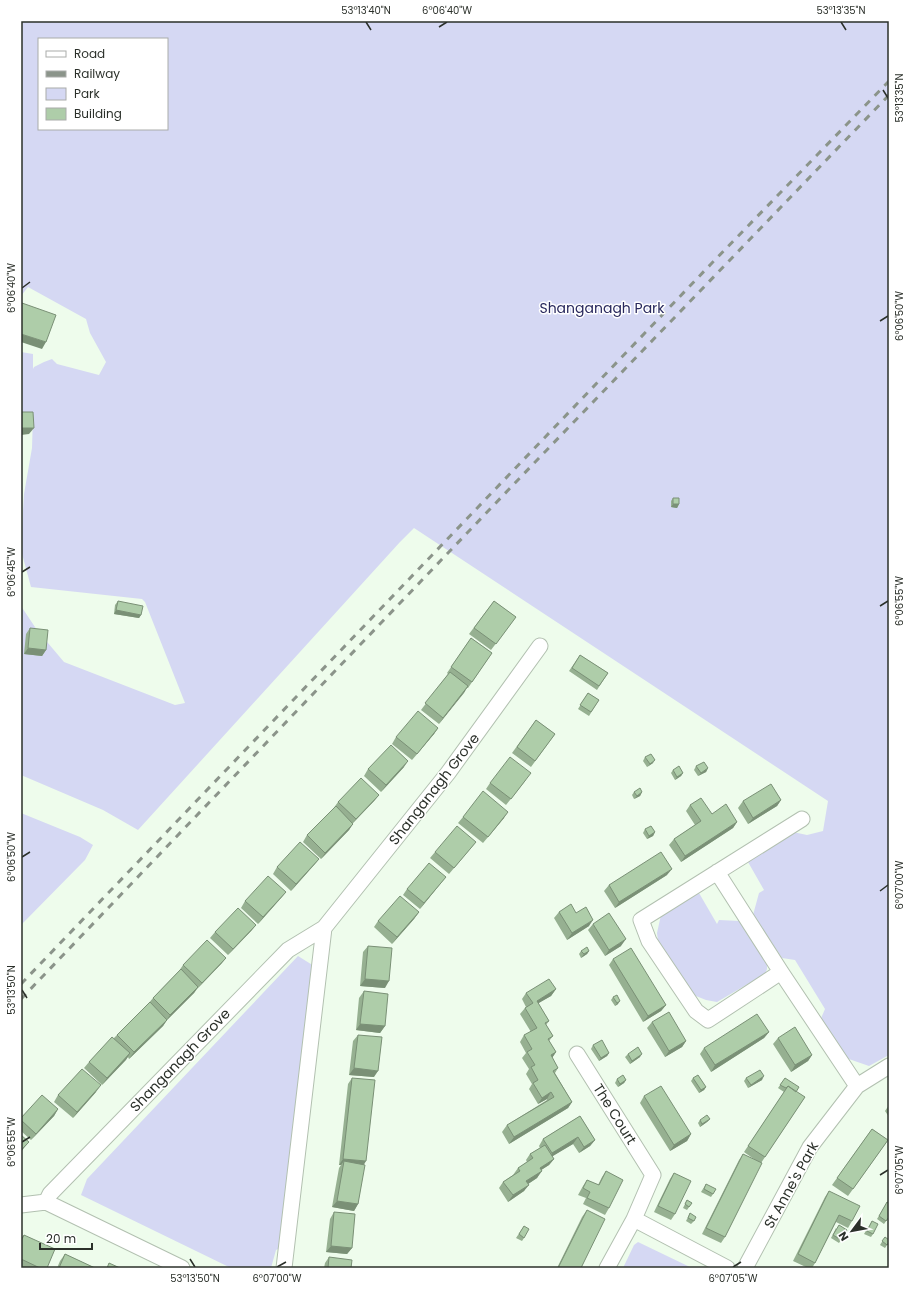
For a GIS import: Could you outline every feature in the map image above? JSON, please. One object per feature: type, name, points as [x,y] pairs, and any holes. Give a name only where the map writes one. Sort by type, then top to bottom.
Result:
[{"type":"street","name":"Shanganagh Grove","points":[[46,1202],[50,1194],[288,950],[324,928],[448,773],[540,646]]},
{"type":"street","points":[[781,972],[708,1020],[696,1011],[649,941],[641,920],[802,818]]},
{"type":"street","points":[[717,872],[857,1086]]},
{"type":"street","points":[[284,1268],[324,928]]},
{"type":"street","name":"The Court","points":[[577,1054],[652,1175],[634,1219]]},
{"type":"street","name":"St Anne's Park","points":[[745,1268],[810,1147],[857,1086],[889,1066]]},
{"type":"street","points":[[21,1205],[46,1202],[182,1268]]},
{"type":"street","points":[[607,1268],[634,1219],[727,1268]]},
{"type":"green space","name":"Shanganagh Park","points":[[21,21],[889,21],[889,1055],[869,1066],[846,1058],[819,1023],[825,1009],[795,960],[782,958],[753,915],[759,893],[764,890],[748,862],[793,832],[807,835],[823,831],[828,801],[414,528],[138,830],[103,810],[21,775],[21,606],[37,630],[64,662],[175,705],[185,703],[145,602],[142,599],[31,587],[21,550],[21,544],[24,494],[32,448],[33,414],[21,415],[21,352],[33,354],[33,369],[34,367],[52,359],[57,364],[99,375],[106,362],[90,333],[86,319],[28,287],[21,296]]},
{"type":"green space","points":[[21,813],[80,837],[93,845],[85,860],[21,925]]},
{"type":"green space","points":[[699,893],[717,924],[719,920],[740,921],[767,963],[765,974],[717,1002],[706,1000],[689,991],[658,941],[657,933],[661,915]]},
{"type":"green space","points":[[298,956],[314,966],[280,1248],[276,1250],[271,1268],[231,1268],[81,1195],[87,1179]]},
{"type":"green space","points":[[638,1242],[692,1268],[623,1268],[634,1245]]},
{"type":"building","points":[[22,303],[56,315],[46,342],[21,334]]},
{"type":"building","points":[[21,412],[33,412],[34,428],[21,428]]},
{"type":"building","points":[[673,498],[679,498],[679,504],[673,504]]},
{"type":"building","points":[[118,601],[143,606],[141,615],[116,610]]},
{"type":"building","points":[[494,601],[516,617],[496,644],[474,628]]},
{"type":"building","points":[[30,628],[48,630],[46,650],[28,648]]},
{"type":"building","points":[[471,638],[492,653],[472,682],[451,667]]},
{"type":"building","points":[[580,655],[608,673],[599,686],[572,668]]},
{"type":"building","points":[[450,672],[468,686],[443,718],[425,703]]},
{"type":"building","points":[[588,693],[599,700],[591,712],[580,705]]},
{"type":"building","points":[[418,711],[438,728],[417,754],[396,737]]},
{"type":"building","points":[[536,720],[555,734],[535,761],[517,747]]},
{"type":"building","points":[[391,745],[408,761],[386,785],[368,769]]},
{"type":"building","points":[[651,754],[655,760],[650,764],[645,757]]},
{"type":"building","points":[[510,757],[531,773],[511,799],[490,783]]},
{"type":"building","points":[[704,762],[708,768],[701,773],[696,766]]},
{"type":"building","points":[[679,766],[683,773],[677,777],[673,770]]},
{"type":"building","points":[[361,778],[379,795],[356,819],[338,802]]},
{"type":"building","points":[[771,784],[781,800],[753,818],[743,801]]},
{"type":"building","points":[[640,788],[642,792],[637,796],[634,792]]},
{"type":"building","points":[[483,791],[508,812],[488,837],[463,817]]},
{"type":"building","points":[[701,798],[712,814],[726,804],[737,822],[685,856],[674,839],[701,821],[690,805]]},
{"type":"building","points":[[336,806],[353,824],[325,853],[307,835]]},
{"type":"building","points":[[457,826],[476,842],[454,868],[435,852]]},
{"type":"building","points":[[651,826],[655,832],[649,836],[645,829]]},
{"type":"building","points":[[300,842],[319,859],[296,884],[277,867]]},
{"type":"building","points":[[661,852],[672,869],[619,902],[609,885]]},
{"type":"building","points":[[429,863],[446,877],[424,903],[407,889]]},
{"type":"building","points":[[268,876],[286,892],[263,917],[245,901]]},
{"type":"building","points":[[400,896],[419,912],[397,937],[378,921]]},
{"type":"building","points":[[571,904],[576,913],[586,907],[593,920],[572,933],[559,912]]},
{"type":"building","points":[[238,908],[256,925],[233,949],[215,932]]},
{"type":"building","points":[[609,913],[626,939],[609,950],[593,924]]},
{"type":"building","points":[[207,940],[226,958],[202,983],[183,965]]},
{"type":"building","points":[[368,946],[392,948],[389,981],[365,979]]},
{"type":"building","points":[[587,947],[589,951],[584,954],[581,951]]},
{"type":"building","points":[[631,948],[666,1005],[648,1016],[613,959]]},
{"type":"building","points":[[181,969],[198,987],[170,1015],[153,998]]},
{"type":"building","points":[[549,979],[556,989],[537,1001],[549,1021],[545,1023],[553,1036],[548,1039],[556,1052],[551,1055],[558,1068],[553,1071],[572,1102],[514,1137],[507,1125],[554,1097],[551,1092],[542,1098],[533,1083],[538,1080],[531,1067],[535,1065],[527,1052],[532,1049],[524,1035],[537,1028],[525,1008],[533,1003],[526,993]]},
{"type":"building","points":[[364,991],[388,994],[385,1026],[360,1024]]},
{"type":"building","points":[[617,995],[620,1001],[617,1003],[613,997]]},
{"type":"building","points":[[150,1002],[167,1020],[134,1052],[117,1035]]},
{"type":"building","points":[[669,1012],[686,1041],[669,1051],[652,1022]]},
{"type":"building","points":[[757,1014],[769,1032],[715,1065],[704,1048]]},
{"type":"building","points":[[795,1027],[812,1055],[795,1065],[778,1038]]},
{"type":"building","points":[[358,1035],[382,1037],[378,1071],[354,1068]]},
{"type":"building","points":[[112,1037],[130,1053],[107,1078],[89,1062]]},
{"type":"building","points":[[602,1040],[609,1053],[601,1058],[593,1045]]},
{"type":"building","points":[[638,1047],[642,1054],[632,1061],[628,1054]]},
{"type":"building","points":[[82,1069],[101,1085],[77,1112],[58,1095]]},
{"type":"building","points":[[760,1070],[764,1076],[751,1085],[746,1078]]},
{"type":"building","points":[[623,1075],[626,1080],[620,1084],[617,1079]]},
{"type":"building","points":[[698,1075],[706,1087],[701,1090],[693,1078]]},
{"type":"building","points":[[352,1078],[375,1080],[366,1161],[343,1159]]},
{"type":"building","points":[[785,1078],[799,1087],[796,1092],[788,1086],[786,1088],[780,1085]]},
{"type":"building","points":[[661,1086],[691,1134],[674,1145],[644,1096]]},
{"type":"building","points":[[788,1086],[805,1097],[765,1157],[748,1146]]},
{"type":"building","points":[[42,1095],[58,1109],[36,1134],[21,1120],[21,1118]]},
{"type":"building","points":[[707,1115],[710,1119],[702,1124],[700,1120]]},
{"type":"building","points":[[580,1116],[595,1140],[584,1147],[578,1137],[552,1153],[543,1139]]},
{"type":"building","points":[[872,1129],[888,1140],[853,1189],[837,1178]]},
{"type":"building","points":[[21,1135],[29,1142],[21,1150]]},
{"type":"building","points":[[545,1145],[554,1159],[540,1168],[542,1171],[526,1181],[529,1185],[513,1195],[503,1182],[520,1171],[518,1168],[533,1158],[530,1154]]},
{"type":"building","points":[[743,1154],[762,1163],[725,1237],[706,1228]]},
{"type":"building","points":[[344,1161],[365,1165],[358,1204],[337,1201]]},
{"type":"building","points":[[606,1171],[623,1180],[609,1208],[587,1198],[590,1192],[583,1188],[587,1180],[599,1185]]},
{"type":"building","points":[[674,1173],[691,1181],[675,1214],[658,1206]]},
{"type":"building","points":[[706,1184],[716,1189],[713,1194],[704,1189]]},
{"type":"building","points":[[829,1191],[860,1206],[852,1221],[839,1215],[815,1263],[798,1254]]},
{"type":"building","points":[[687,1200],[692,1203],[689,1207],[685,1204]]},
{"type":"building","points":[[887,1202],[889,1204],[889,1217],[886,1221],[879,1216]]},
{"type":"building","points":[[587,1210],[605,1219],[581,1268],[558,1268]]},
{"type":"building","points":[[334,1212],[355,1214],[352,1248],[331,1246]]},
{"type":"building","points":[[690,1213],[696,1217],[694,1221],[688,1218]]},
{"type":"building","points":[[872,1221],[878,1224],[873,1234],[867,1231]]},
{"type":"building","points":[[839,1225],[847,1230],[841,1240],[833,1235]]},
{"type":"building","points":[[524,1226],[529,1229],[524,1238],[519,1234]]},
{"type":"building","points":[[24,1235],[55,1249],[47,1268],[40,1268],[21,1259],[21,1241]]},
{"type":"building","points":[[885,1237],[889,1240],[887,1245],[882,1241]]},
{"type":"building","points":[[65,1254],[95,1268],[59,1268]]},
{"type":"building","points":[[329,1257],[352,1260],[351,1268],[328,1268]]},
{"type":"building","points":[[109,1263],[120,1268],[107,1268]]},
{"type":"railway","points":[[21,984],[711,264],[889,81]]},
{"type":"railway","points":[[21,999],[889,95]]}]
